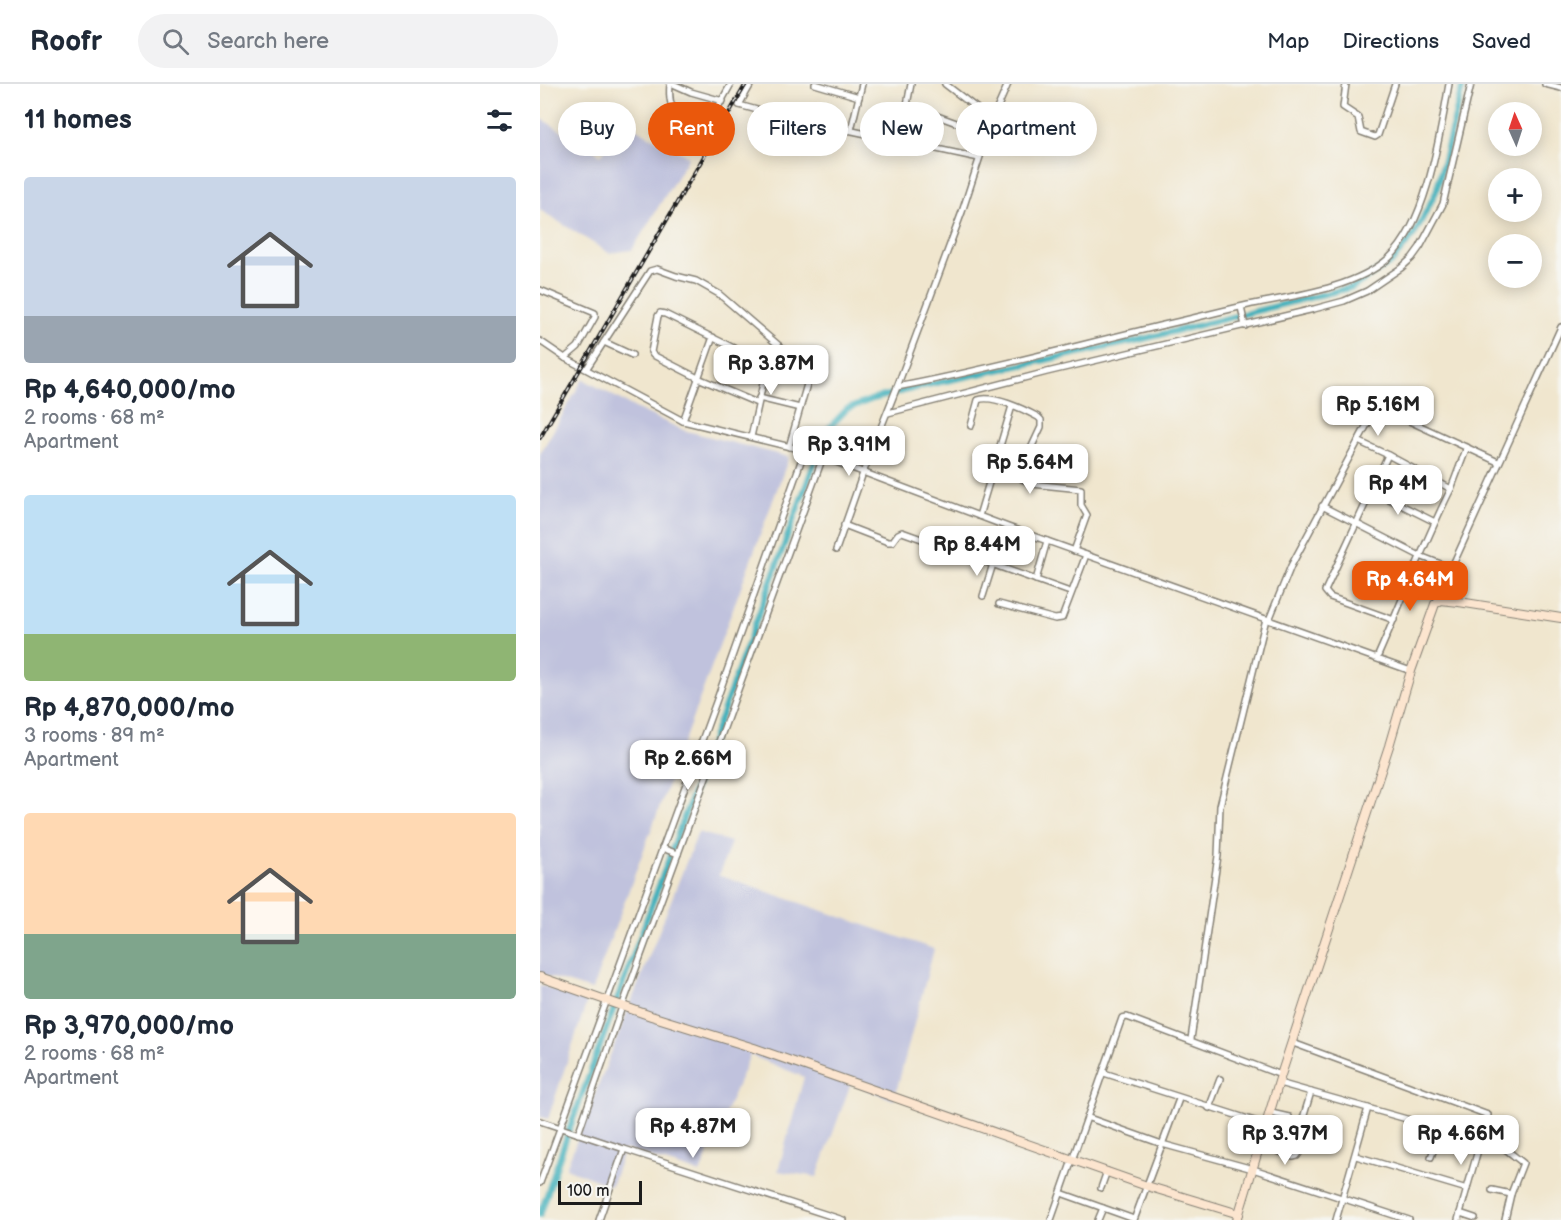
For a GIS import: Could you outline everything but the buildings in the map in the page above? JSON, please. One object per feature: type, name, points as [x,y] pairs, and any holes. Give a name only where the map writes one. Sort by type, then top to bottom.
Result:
[{"type":"main road","points":[[540,977],[754,1048],[1238,1218],[1280,1079],[1376,788],[1411,670],[1436,602],[1441,600],[1459,602],[1561,618]]},
{"type":"street","points":[[723,101],[672,84],[669,101],[672,110],[680,116],[705,126],[708,125],[723,101],[731,84]]},
{"type":"street","points":[[751,84],[739,105],[860,132]]},
{"type":"street","points":[[816,84],[859,97]]},
{"type":"street","points":[[851,130],[862,84]]},
{"type":"street","points":[[907,102],[910,84]]},
{"type":"street","points":[[945,84],[968,102]]},
{"type":"street","points":[[1000,102],[1008,84]]},
{"type":"street","points":[[1346,84],[1343,107],[1358,117],[1360,132],[1373,137],[1378,135],[1395,84]]},
{"type":"street","points":[[897,389],[1317,290],[1348,281],[1368,272],[1389,258],[1406,238],[1420,205],[1437,144],[1449,84]]},
{"type":"street","points":[[888,412],[1352,298],[1382,282],[1412,258],[1428,234],[1443,204],[1471,84]]},
{"type":"street","points":[[1545,84],[1559,86]]},
{"type":"street","points":[[836,550],[980,158],[944,150]]},
{"type":"street","points":[[587,368],[646,275],[652,270],[657,268],[696,281],[711,288],[783,349],[807,373],[807,384],[789,447]]},
{"type":"street","points":[[540,290],[595,314],[578,347],[565,358]]},
{"type":"street","points":[[1242,308],[1245,324]]},
{"type":"street","points":[[768,365],[663,313],[658,316],[652,355],[698,378],[758,400],[800,408]]},
{"type":"street","points":[[1436,602],[1561,327]]},
{"type":"street","points":[[683,421],[713,337]]},
{"type":"street","points":[[540,341],[565,358],[683,421],[806,451],[1074,551],[1411,670]]},
{"type":"street","points":[[604,342],[632,355]]},
{"type":"street","points":[[751,437],[768,365],[783,349]]},
{"type":"street","points":[[971,426],[978,400],[973,391]]},
{"type":"street","points":[[978,400],[992,399],[1038,417],[1041,424],[1026,459],[1023,481],[1081,490],[1081,505],[1087,515],[1074,551]]},
{"type":"street","points":[[979,516],[1012,406]]},
{"type":"street","points":[[1191,1040],[1218,856],[1220,806],[1268,620],[1287,574],[1322,506],[1377,406],[1498,462]]},
{"type":"street","points":[[1358,441],[1451,489]]},
{"type":"street","points":[[1377,658],[1467,447]]},
{"type":"street","points":[[540,1183],[806,451]]},
{"type":"street","points":[[1388,455],[1326,588],[1326,594],[1394,620]]},
{"type":"street","points":[[577,1133],[822,457]]},
{"type":"street","points":[[1371,490],[1435,522]]},
{"type":"street","points":[[1322,506],[1420,556],[1451,568]]},
{"type":"street","points":[[844,525],[888,543],[902,532],[1071,592]]},
{"type":"street","points":[[1036,580],[1047,541]]},
{"type":"street","points":[[999,604],[1058,619],[1062,618],[1086,555]]},
{"type":"street","points":[[983,596],[993,564]]},
{"type":"street","points":[[663,848],[678,854]]},
{"type":"street","points":[[1051,1220],[1089,1118],[1121,1020],[1124,1017],[1191,1040],[1311,1092],[1442,1127],[1481,1140]]},
{"type":"street","points":[[1293,1043],[1488,1116],[1458,1220]]},
{"type":"street","points":[[1104,1073],[1179,1099],[1267,1125]]},
{"type":"street","points":[[1209,1108],[1220,1078]]},
{"type":"street","points":[[1304,1130],[1300,1127],[1311,1092]]},
{"type":"street","points":[[1061,1193],[1134,1220],[1179,1099]]},
{"type":"street","points":[[1336,1220],[1368,1108]]},
{"type":"street","points":[[1270,1113],[1289,1117]]},
{"type":"street","points":[[1089,1118],[1162,1144],[1253,1169],[1408,1220]]},
{"type":"street","points":[[540,1121],[843,1220]]},
{"type":"street","points":[[1431,1157],[1442,1127]]},
{"type":"street","points":[[1484,1132],[1523,1163],[1511,1194],[1505,1220]]},
{"type":"street","points":[[1260,1144],[1293,1156],[1297,1156],[1300,1152]]},
{"type":"street","points":[[599,1220],[624,1149]]},
{"type":"street","points":[[1356,1156],[1467,1189]]},
{"type":"street","points":[[1101,1188],[1107,1171]]},
{"type":"street","points":[[1492,1190],[1511,1194]]},
{"type":"street","points":[[1098,1220],[1103,1208]]},
{"type":"street","points":[[1460,1213],[1474,1218]]},
{"type":"shaded area","points":[[540,118],[558,129],[558,156],[636,156],[636,129],[648,135],[648,156],[689,157],[632,250],[609,253],[540,210]]},
{"type":"shaded area","points":[[583,379],[637,409],[683,430],[789,457],[592,990],[540,974],[540,454]]},
{"type":"shaded area","points":[[698,832],[731,842],[719,875],[934,949],[894,1100],[851,1083],[817,1177],[778,1171],[804,1077],[750,1055],[700,1173],[624,1149],[611,1186],[566,1168]]},
{"type":"shaded area","points":[[540,985],[587,1001],[548,1119],[540,1116]]},
{"type":"waterway","points":[[540,1215],[826,431],[847,409],[873,399],[927,385],[1131,342],[1353,287],[1392,262],[1415,233],[1436,192],[1463,84]]},
{"type":"railway","points":[[540,438],[746,84]]}]
